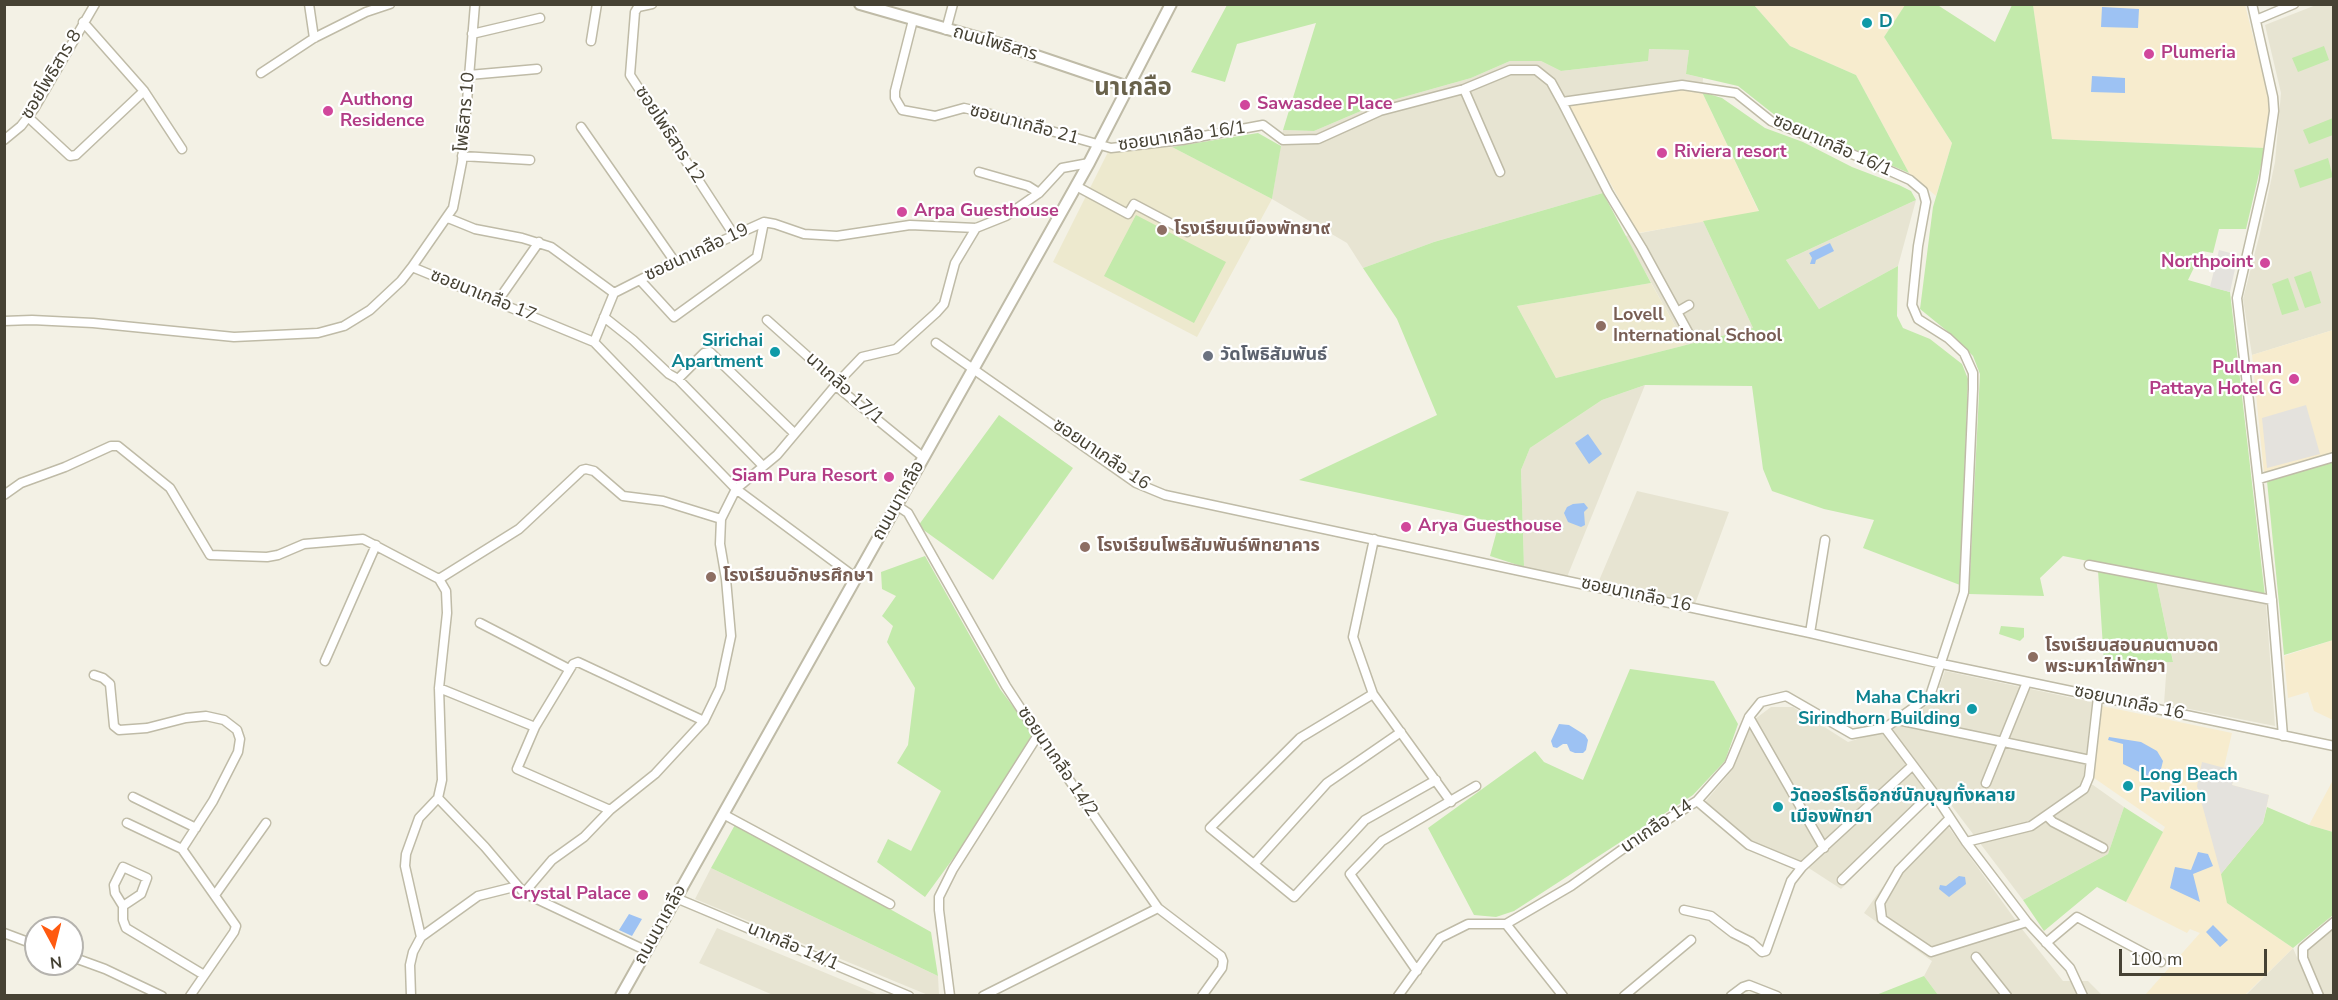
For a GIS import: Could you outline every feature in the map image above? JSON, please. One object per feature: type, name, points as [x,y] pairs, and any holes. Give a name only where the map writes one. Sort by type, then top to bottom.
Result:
[{"type":"street","name":"ซอยโพธิสาร 8","points":[[4,140],[28,117],[95,4]]},
{"type":"street","points":[[309,4],[314,38]]},
{"type":"street","points":[[261,73],[314,38],[366,8],[390,4]]},
{"type":"street","name":"โพธิสาร 10","points":[[448,218],[453,208],[462,156],[475,4]]},
{"type":"street","points":[[591,41],[597,4]]},
{"type":"street","name":"ซอยโพธิสาร 12","points":[[652,4],[638,7],[635,12],[630,75],[734,234]]},
{"type":"street","name":"ถนนโพธิสาร","points":[[860,4],[1007,46],[1128,87]]},
{"type":"street","points":[[946,30],[953,4]]},
{"type":"street","name":"ถนนนาเกลือ","points":[[621,996],[1089,163],[1171,4]]},
{"type":"street","points":[[2252,4],[2273,97],[2274,111],[2264,181],[2236,298],[2272,600],[2283,736]]},
{"type":"street","points":[[2256,20],[2294,4]]},
{"type":"street","points":[[472,34],[540,18]]},
{"type":"street","name":"ซอยนาเกลือ 21","points":[[912,20],[895,91],[895,99],[902,110],[935,116],[964,108],[1098,145]]},
{"type":"street","points":[[83,22],[144,91],[182,149]]},
{"type":"street","points":[[469,75],[537,69]]},
{"type":"street","name":"ซอยนาเกลือ 16/1","points":[[1098,145],[1111,148],[1182,140],[1263,125],[1283,140],[1318,139],[1380,111],[1464,89],[1510,70],[1536,70],[1551,82],[1562,102],[1682,86],[1736,93],[1771,121],[1910,180],[1923,191],[1926,201],[1918,246],[1912,305],[1918,319],[1948,338],[1964,353],[1973,373],[1973,420],[1964,592],[1942,664]]},
{"type":"street","points":[[1464,89],[1500,172]]},
{"type":"street","points":[[28,117],[70,156],[76,155],[144,91]]},
{"type":"street","points":[[1562,102],[1608,192],[1689,334]]},
{"type":"street","points":[[581,127],[675,262]]},
{"type":"street","points":[[462,156],[530,160]]},
{"type":"street","name":"ซอยนาเกลือ 19","points":[[614,293],[734,234],[764,222],[804,234],[837,236],[910,225],[976,228],[1006,216],[1039,193],[1062,168],[1089,163]]},
{"type":"street","points":[[979,172],[1028,186],[1039,193]]},
{"type":"street","points":[[1076,186],[1128,214],[1134,204],[1187,232]]},
{"type":"street","points":[[412,267],[424,247],[448,218],[485,232],[551,247],[614,293],[594,342]]},
{"type":"street","points":[[640,280],[674,317],[757,257],[764,222]]},
{"type":"street","points":[[411,996],[412,952],[421,937],[478,896],[521,890],[552,860],[584,837],[610,810],[655,774],[704,721],[720,688],[731,636],[726,579],[720,544],[721,519],[736,489],[762,465],[777,455],[862,357],[896,349],[936,313],[944,304],[955,263],[976,228]]},
{"type":"street","points":[[497,302],[539,243]]},
{"type":"street","name":"ซอยนาเกลือ 17","points":[[4,321],[86,322],[234,337],[318,333],[344,326],[370,310],[401,281],[412,267],[594,342],[736,489],[856,578]]},
{"type":"street","points":[[1677,312],[1689,305]]},
{"type":"street","points":[[604,317],[633,340],[669,374],[678,379],[762,465]]},
{"type":"street","name":"นาเกลือ 17/1","points":[[767,320],[833,379],[836,386],[923,457]]},
{"type":"street","name":"ซอยนาเกลือ 16","points":[[936,343],[1136,483],[1165,495],[1810,633],[1942,664],[2334,746]]},
{"type":"street","points":[[678,379],[704,353],[710,352],[794,434]]},
{"type":"street","points":[[4,495],[21,483],[65,467],[111,446],[118,446],[170,488],[210,555],[267,557],[304,544],[363,539],[439,579],[446,591],[447,613],[439,688],[442,780],[438,798],[419,818],[406,854],[405,866],[421,937]]},
{"type":"street","points":[[2259,480],[2334,457]]},
{"type":"street","points":[[439,579],[519,529],[582,470],[586,469],[594,471],[623,496],[663,501],[721,519]]},
{"type":"street","name":"ซอยนาเกลือ 14/2","points":[[896,505],[908,513],[1006,686],[1158,908],[1222,959],[1222,968],[1202,996]]},
{"type":"street","points":[[1374,539],[1353,638],[1373,694],[1451,801]]},
{"type":"street","points":[[1810,633],[1825,540]]},
{"type":"street","points":[[325,661],[376,545]]},
{"type":"street","points":[[2089,565],[2272,600]]},
{"type":"street","points":[[480,623],[569,669]]},
{"type":"street","points":[[610,810],[517,769],[535,727],[573,664],[578,662],[704,721]]},
{"type":"street","name":"นาเกลือ 14","points":[[1506,924],[1571,886],[1641,836],[1697,801],[1729,765],[1749,717],[1761,702],[1786,696],[1852,734],[1885,728],[1930,696],[1942,664]]},
{"type":"street","points":[[94,675],[104,678],[110,684],[114,726],[119,730],[147,728],[186,718],[206,716],[224,720],[237,730],[240,739],[238,752],[219,791],[182,849]]},
{"type":"street","points":[[1986,783],[2027,682]]},
{"type":"street","points":[[439,688],[535,727]]},
{"type":"street","points":[[1373,694],[1300,738],[1210,828],[1294,897],[1365,820],[1436,780]]},
{"type":"street","points":[[1966,842],[2031,826],[2084,789],[2087,785],[2098,697]]},
{"type":"street","points":[[1749,717],[1824,848]]},
{"type":"street","points":[[1898,720],[2090,760]]},
{"type":"street","points":[[1885,728],[1933,792],[1966,842],[2027,922],[2070,968],[2083,996]]},
{"type":"street","points":[[1254,864],[1328,783],[1401,732]]},
{"type":"street","points":[[950,996],[939,897],[953,869],[1038,735]]},
{"type":"street","points":[[1684,910],[1711,916],[1765,952],[1768,949],[1786,890],[1802,867],[1912,766]]},
{"type":"street","points":[[1417,971],[1350,874],[1382,841],[1476,786]]},
{"type":"street","points":[[1842,880],[1933,792]]},
{"type":"street","points":[[133,797],[196,828]]},
{"type":"street","points":[[438,798],[485,847],[521,890],[647,951]]},
{"type":"street","points":[[1697,801],[1749,845],[1802,867]]},
{"type":"street","points":[[723,814],[890,904]]},
{"type":"street","points":[[2047,816],[2053,822],[2103,848]]},
{"type":"street","points":[[1950,818],[1899,870],[1880,903],[1882,919],[1931,952],[2027,922]]},
{"type":"street","points":[[127,823],[182,849],[236,926],[190,996]]},
{"type":"street","points":[[215,895],[266,823]]},
{"type":"street","points":[[123,906],[141,894],[147,878],[123,867],[114,885],[115,893],[123,906],[123,920],[126,928],[204,975]]},
{"type":"street","name":"นาเกลือ 14/1","points":[[676,898],[909,996]]},
{"type":"street","points":[[983,996],[1158,908]]},
{"type":"street","points":[[2046,944],[2077,917],[2161,962]]},
{"type":"street","points":[[2319,996],[2303,958],[2303,948],[2334,922]]},
{"type":"street","points":[[1398,996],[1440,938],[1468,924],[1506,924],[1563,996]]},
{"type":"street","points":[[4,933],[24,940]]},
{"type":"street","points":[[1624,996],[1691,940]]},
{"type":"street","points":[[1976,957],[2007,996]]},
{"type":"street","points":[[84,961],[162,996]]},
{"type":"street","points":[[1731,996],[1749,985],[1777,996]]},
{"type":"shaded area","points":[[1754,5],[1905,5],[1884,37],[1952,143],[1936,196],[1909,173],[1856,75],[1790,46]]},
{"type":"shaded area","name":"Plumeria","points":[[2033,5],[2245,5],[2270,103],[2265,148],[2051,139]]},
{"type":"shaded area","points":[[2316,5],[2333,5],[2333,330],[2252,355],[2243,299],[2275,162],[2281,93],[2265,25]]},
{"type":"shaded area","points":[[1648,49],[1689,50],[1686,74],[1703,78],[1702,92],[1568,105],[1560,110],[1603,193],[1434,242],[1363,268],[1347,243],[1272,199],[1283,130],[1314,131],[1375,105],[1471,78],[1510,61],[1541,61],[1561,71],[1648,61]]},
{"type":"shaded area","name":"Riviera resort","points":[[1683,89],[1702,92],[1759,212],[1638,233],[1567,105]]},
{"type":"shaded area","name":"โรงเรียนเมืองพัทยา๙","points":[[1172,147],[1272,199],[1197,337],[1053,262],[1108,152]]},
{"type":"shaded area","points":[[1916,200],[1898,266],[1819,309],[1786,260]]},
{"type":"shaded area","points":[[1703,221],[1753,328],[1686,345],[1625,236]]},
{"type":"shaded area","points":[[2219,250],[2238,255],[2230,292],[2210,287]]},
{"type":"shaded area","name":"Lovell International School","points":[[1651,283],[1686,345],[1556,378],[1517,306]]},
{"type":"shaded area","name":"Pullman Pattaya Hotel G","points":[[2333,330],[2333,453],[2264,473],[2252,355]]},
{"type":"shaded area","points":[[1645,385],[1567,577],[1524,567],[1521,470],[1530,448],[1602,400]]},
{"type":"shaded area","points":[[2306,405],[2320,454],[2267,468],[2262,418]]},
{"type":"shaded area","points":[[1637,491],[1729,512],[1695,604],[1598,583]]},
{"type":"shaded area","points":[[2156,580],[2266,604],[2275,726],[2164,704],[2167,662],[2173,661]]},
{"type":"shaded area","points":[[2333,640],[2333,720],[2314,711],[2308,692],[2288,698],[2284,656]]},
{"type":"shaded area","points":[[1945,671],[2092,702],[2083,782],[2093,785],[2124,807],[2108,854],[2023,900],[1942,793],[1929,801],[1841,889],[1801,863],[1754,843],[1705,802],[1733,769],[1747,732],[1755,719],[1771,707],[1793,707],[1848,742],[1890,729],[1934,701]]},
{"type":"shaded area","name":"Long Beach Pavilion","points":[[2102,706],[2232,733],[2224,767],[2236,771],[2232,785],[2269,795],[2263,823],[2227,903],[2293,948],[2245,995],[2145,995],[2200,933],[2190,929],[2187,933],[2126,902],[2165,827],[2094,778]]},
{"type":"shaded area","points":[[2202,762],[2236,771],[2232,785],[2269,795],[2263,823],[2221,874],[2197,786]]},
{"type":"shaded area","points":[[2333,780],[2333,832],[2309,825]]},
{"type":"shaded area","points":[[1942,818],[2022,929],[2063,981],[2088,981],[2102,995],[1938,995],[1924,976],[1932,961],[1864,913],[1892,874]]},
{"type":"shaded area","points":[[711,868],[938,976],[939,995],[928,995],[695,899]]},
{"type":"shaded area","points":[[717,928],[879,995],[773,995],[699,963]]},
{"type":"shaded area","points":[[2333,928],[2333,995],[2322,995],[2306,957],[2307,949]]},
{"type":"shaded area","points":[[2293,948],[2313,995],[2245,996]]},
{"type":"green space","points":[[1936,4],[1995,42],[2012,5],[2033,5],[2052,139],[2265,148],[2246,229],[2219,229],[2213,253],[2202,251],[2188,280],[2230,292],[2265,596],[2063,556],[2040,578],[2044,596],[1969,594],[1980,374],[1973,356],[1920,309],[1933,207],[1952,143],[1884,37],[1905,5]]},
{"type":"green space","points":[[1227,5],[1754,5],[1790,46],[1856,75],[1909,173],[1776,116],[1738,86],[1686,74],[1689,50],[1649,49],[1648,61],[1561,71],[1541,61],[1510,61],[1471,78],[1375,105],[1314,131],[1283,130],[1316,23],[1237,44],[1225,82],[1191,72]]},
{"type":"green space","points":[[2324,46],[2329,60],[2298,72],[2292,58]]},
{"type":"green space","points":[[1702,92],[1722,98],[1765,128],[1803,142],[1852,167],[1911,191],[1916,200],[1786,260],[1819,309],[1898,266],[1897,316],[1903,328],[1930,339],[1962,364],[1968,379],[1960,585],[1863,548],[1874,520],[1824,509],[1772,491],[1763,469],[1752,386],[1645,385],[1602,400],[1530,448],[1521,470],[1524,567],[1490,556],[1499,523],[1299,480],[1437,415],[1397,319],[1363,268],[1434,242],[1603,193],[1651,283],[1517,306],[1556,378],[1753,328],[1703,221],[1759,211]]},
{"type":"green space","points":[[2333,118],[2333,135],[2309,144],[2303,130]]},
{"type":"green space","points":[[1258,133],[1281,146],[1272,199],[1172,147]]},
{"type":"green space","points":[[2328,158],[2333,177],[2300,188],[2294,170]]},
{"type":"green space","points":[[1136,215],[1226,262],[1194,323],[1104,276]]},
{"type":"green space","points":[[2311,271],[2321,303],[2305,308],[2294,277]]},
{"type":"green space","points":[[2288,278],[2299,310],[2282,315],[2272,284]]},
{"type":"green space","points":[[999,415],[1073,468],[993,580],[918,526]]},
{"type":"green space","points":[[2333,460],[2333,640],[2284,655],[2267,481]]},
{"type":"green space","points":[[925,556],[1000,689],[1033,733],[976,827],[925,897],[877,862],[888,839],[911,851],[941,791],[897,763],[908,745],[915,688],[887,642],[893,626],[882,616],[896,596],[882,589],[881,572]]},
{"type":"green space","points":[[2098,570],[2156,580],[2173,662],[2104,663]]},
{"type":"green space","points":[[2001,626],[2024,628],[2024,637],[2020,641],[1999,634]]},
{"type":"green space","points":[[1630,669],[1714,681],[1738,724],[1725,761],[1693,795],[1514,911],[1496,917],[1474,915],[1428,828],[1535,751],[1544,762],[1583,780]]},
{"type":"green space","points":[[2124,807],[2163,832],[2126,902],[2097,887],[2044,931],[2023,900],[2108,854]]},
{"type":"green space","points":[[2267,807],[2309,825],[2333,832],[2333,915],[2293,948],[2227,903],[2221,874],[2263,823]]},
{"type":"green space","points":[[736,823],[931,932],[938,976],[711,868]]},
{"type":"green space","points":[[1924,976],[1938,995],[1876,995]]},
{"type":"water","points":[[2102,7],[2139,9],[2138,28],[2101,27]]},
{"type":"water","points":[[2092,76],[2125,78],[2125,93],[2091,92]]},
{"type":"water","points":[[1830,243],[1834,251],[1816,260],[1815,264],[1810,264],[1812,258],[1809,253]]},
{"type":"water","points":[[1588,434],[1602,454],[1589,464],[1575,443]]},
{"type":"water","points":[[1584,503],[1588,508],[1584,512],[1585,525],[1581,527],[1568,522],[1564,513],[1567,507]]},
{"type":"water","points":[[1559,724],[1569,725],[1585,735],[1588,740],[1583,753],[1570,751],[1567,744],[1557,748],[1553,747],[1551,741]]},
{"type":"water","points":[[2109,737],[2141,742],[2157,751],[2163,761],[2158,781],[2123,764],[2123,744],[2108,740]]},
{"type":"water","points":[[2198,852],[2208,854],[2213,866],[2193,874],[2200,902],[2170,888],[2175,867],[2191,870]]},
{"type":"water","points":[[1959,876],[1965,877],[1966,884],[1949,897],[1939,889],[1940,885],[1946,886]]},
{"type":"water","points":[[629,914],[642,919],[632,936],[619,930]]},
{"type":"water","points":[[2213,925],[2228,940],[2220,947],[2206,932]]},
{"type":"place","name":"D","points":[[1867,23]]},
{"type":"place","name":"Plumeria","points":[[2149,54]]},
{"type":"place","name":"Sawasdee Place","points":[[1245,105]]},
{"type":"place","name":"Authong Residence","points":[[328,111]]},
{"type":"place","name":"Riviera resort","points":[[1662,153]]},
{"type":"place","name":"Arpa Guesthouse","points":[[902,212]]},
{"type":"place","name":"โรงเรียนเมืองพัทยา๙","points":[[1162,230]]},
{"type":"place","name":"Northpoint","points":[[2265,263]]},
{"type":"place","name":"Lovell International School","points":[[1601,326]]},
{"type":"place","name":"Sirichai Apartment","points":[[775,352]]},
{"type":"place","name":"วัดโพธิสัมพันธ์","points":[[1208,356]]},
{"type":"place","name":"Pullman Pattaya Hotel G","points":[[2294,379]]},
{"type":"place","name":"Siam Pura Resort","points":[[889,477]]},
{"type":"place","name":"Arya Guesthouse","points":[[1406,527]]},
{"type":"place","name":"โรงเรียนโพธิสัมพันธ์พิทยาคาร","points":[[1085,547]]},
{"type":"place","name":"โรงเรียนอักษรศึกษา","points":[[711,577]]},
{"type":"place","name":"โรงเรียนสอนคนตาบอด พระมหาไถ่พัทยา","points":[[2033,657]]},
{"type":"place","name":"Maha Chakri Sirindhorn Building","points":[[1972,709]]},
{"type":"place","name":"Long Beach Pavilion","points":[[2128,786]]},
{"type":"place","name":"วัดออร์โธด็อกซ์นักบุญทั้งหลาย เมืองพัทยา","points":[[1778,807]]},
{"type":"place","name":"Crystal Palace","points":[[643,895]]},
{"type":"district","name":"นาเกลือ","points":[[1133,89]]}]
